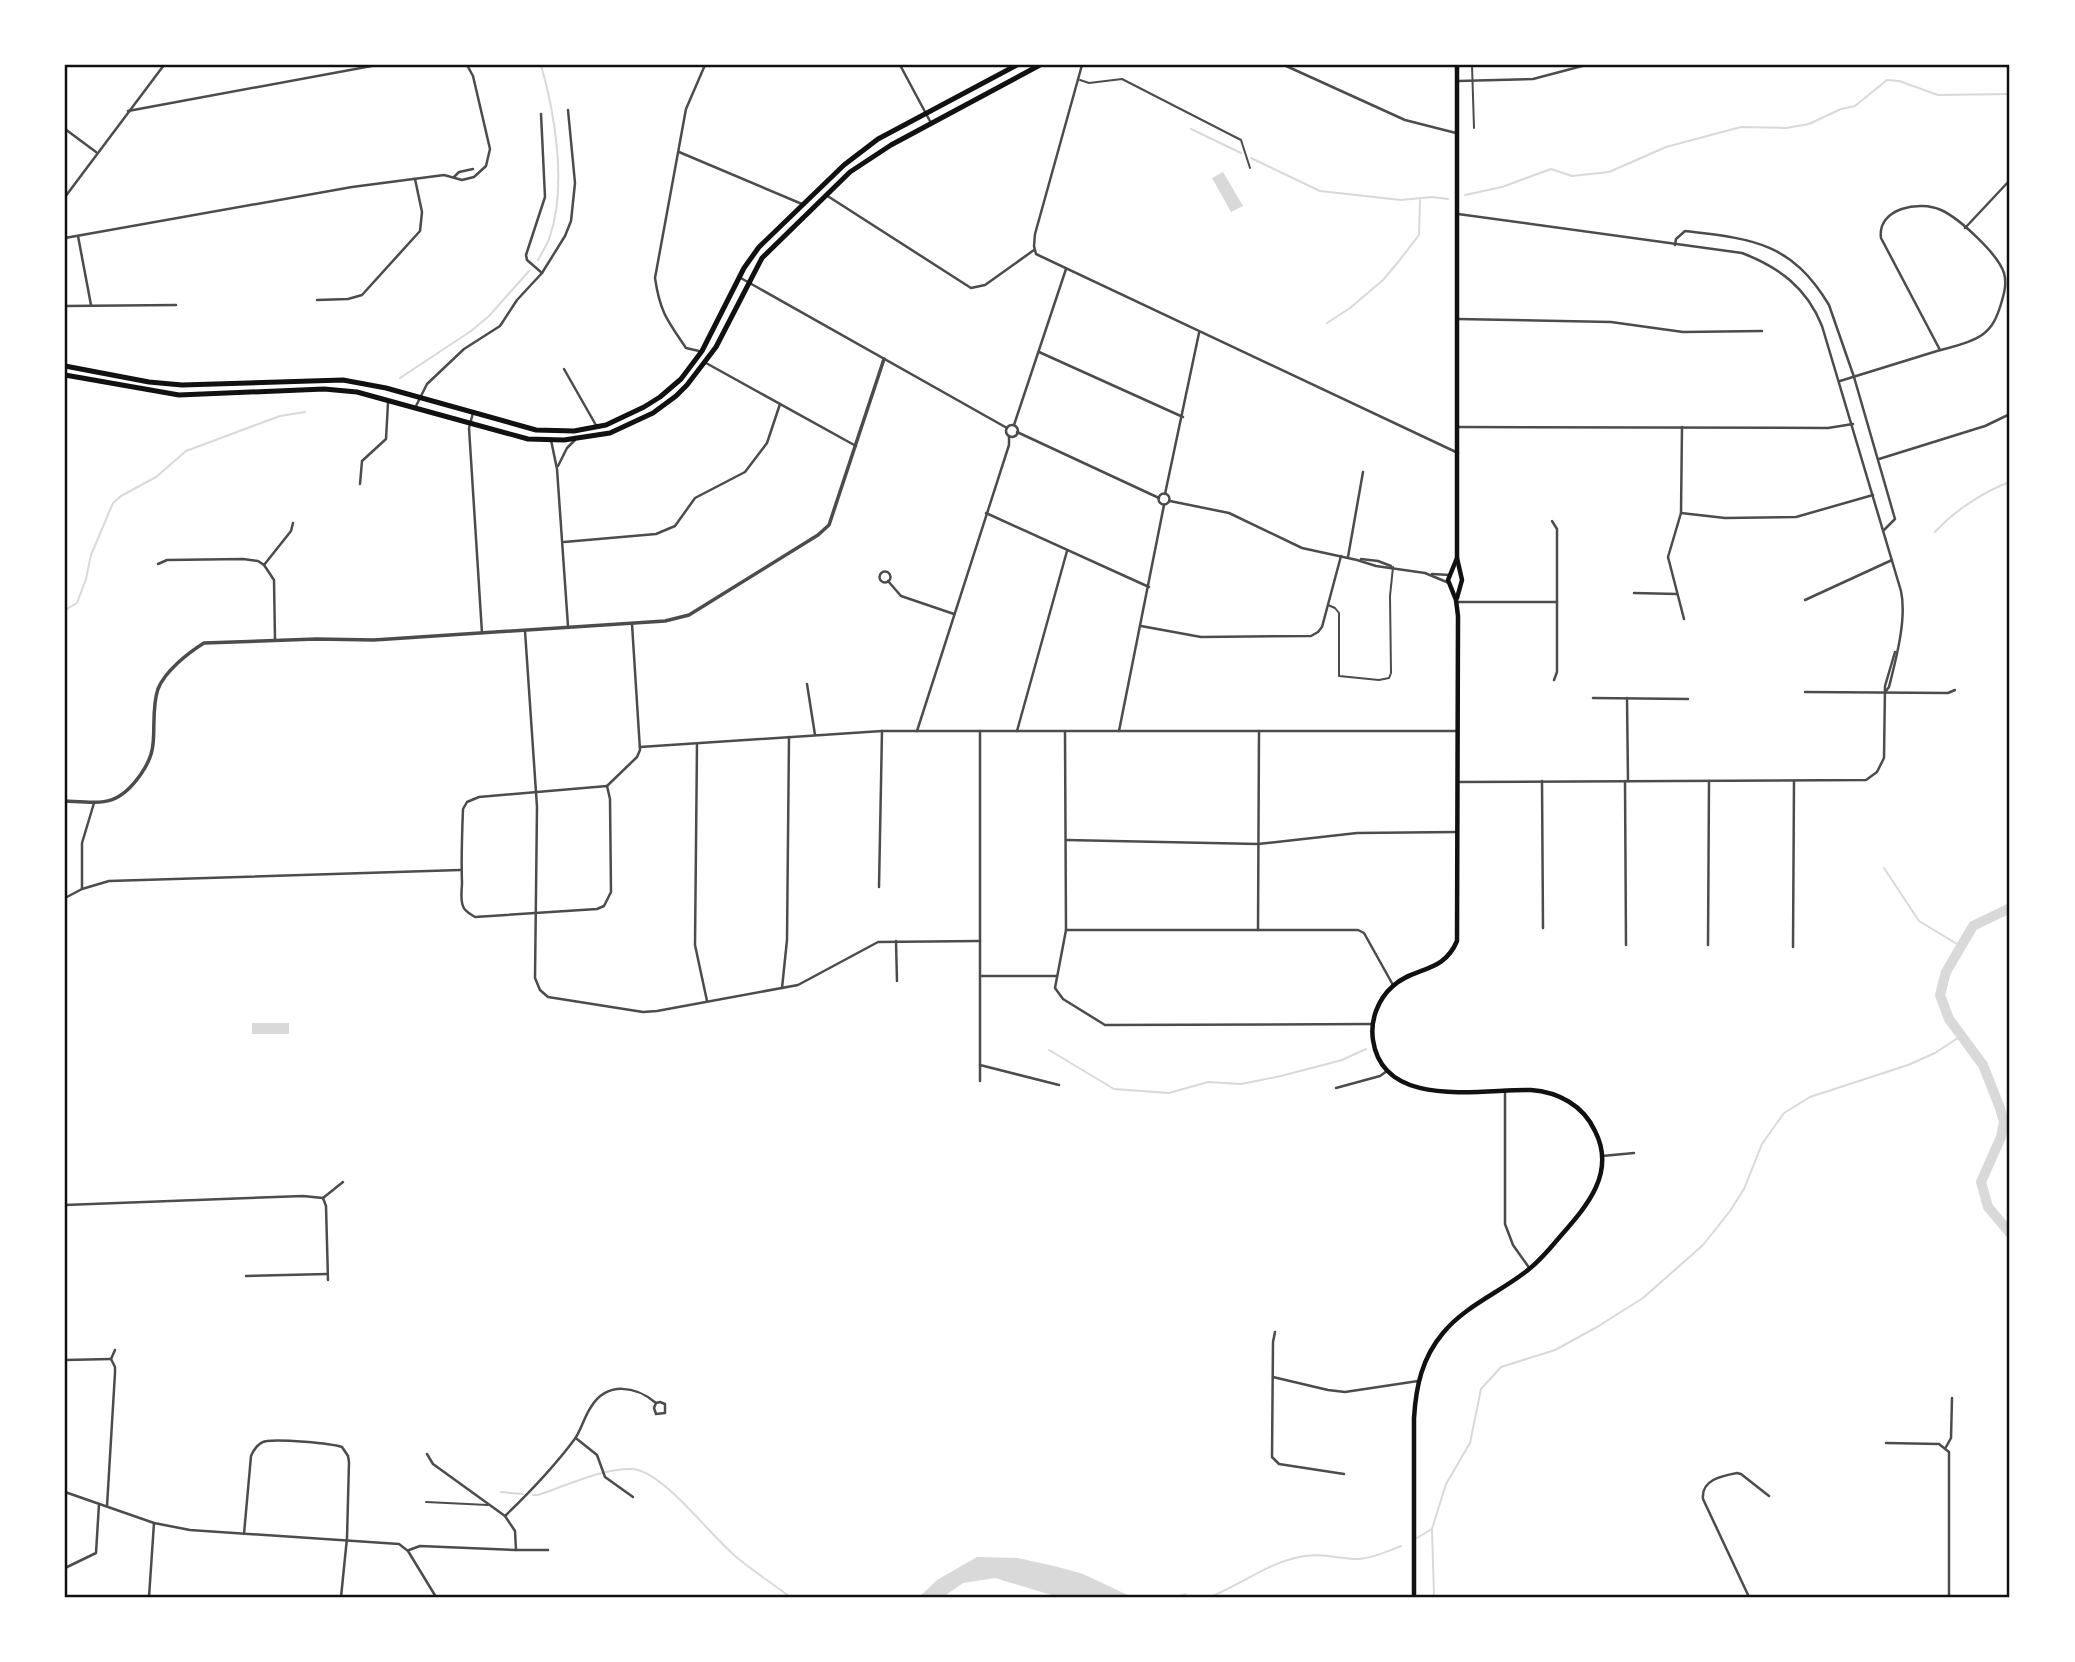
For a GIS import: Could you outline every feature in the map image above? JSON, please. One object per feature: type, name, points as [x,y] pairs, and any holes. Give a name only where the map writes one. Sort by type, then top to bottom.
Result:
[{"type":"highway","points":[[65,366],[182,386],[342,380],[418,397],[536,430],[574,431],[597,427],[628,416],[660,397],[681,379],[702,351],[739,277],[759,247],[802,204],[870,145],[1017,65]]},
{"type":"highway","points":[[65,375],[179,395],[324,389],[357,392],[515,436],[551,440],[610,433],[653,413],[676,396],[706,363],[766,253],[826,195],[874,155],[1040,65]]},
{"type":"main road","points":[[1414,1597],[1414,1418],[1418,1381],[1430,1352],[1446,1329],[1530,1269],[1593,1196],[1601,1174],[1602,1156],[1594,1128],[1571,1102],[1548,1092],[1410,1087],[1387,1071],[1375,1048],[1373,1024],[1379,1003],[1393,985],[1437,965],[1450,954],[1457,942],[1457,601],[1461,577],[1457,558],[1457,65]]},
{"type":"main road","points":[[1457,558],[1450,584],[1457,601]]},
{"type":"main road","points":[[1451,574],[1457,573],[1461,577]]},
{"type":"main road","points":[[1450,584],[1456,587],[1460,584]]},
{"type":"street","points":[[65,197],[164,65]]},
{"type":"street","points":[[128,111],[377,65]]},
{"type":"street","points":[[65,238],[352,187],[444,175],[462,180],[474,177],[486,166],[490,149],[473,76],[467,65]]},
{"type":"street","points":[[702,351],[686,348],[662,311],[654,278],[687,104],[705,65]]},
{"type":"street","points":[[900,65],[931,123]]},
{"type":"street","points":[[1082,65],[1035,234],[1034,250],[1038,256],[1458,453]]},
{"type":"street","points":[[1284,65],[1405,120],[1458,134]]},
{"type":"street","points":[[1458,81],[1533,79],[1586,65]]},
{"type":"street","points":[[415,407],[427,384],[464,349],[500,326],[517,300],[541,274],[565,236],[571,221],[575,183],[568,110]]},
{"type":"street","points":[[541,114],[545,197],[526,255],[527,260],[541,274]]},
{"type":"street","points":[[65,129],[97,152]]},
{"type":"street","points":[[678,152],[802,204]]},
{"type":"street","points":[[454,177],[459,172],[473,169]]},
{"type":"street","points":[[317,300],[348,299],[362,295],[420,231],[422,212],[415,179]]},
{"type":"street","points":[[1965,228],[2010,180]]},
{"type":"street","points":[[826,195],[971,288],[985,285],[1034,250]]},
{"type":"street","points":[[1840,381],[1854,377],[1940,350],[1978,338],[1995,322],[2005,291],[2001,266],[1965,228],[1940,209],[1918,205],[1903,208],[1889,216],[1880,232],[1881,238],[1940,350]]},
{"type":"street","points":[[1458,214],[1742,253],[1778,269],[1792,281],[1817,313],[1853,424],[1903,602],[1886,692],[1884,758],[1877,772],[1861,781],[1458,782]]},
{"type":"street","points":[[1675,245],[1676,239],[1685,231],[1745,239],[1787,255],[1815,283],[1829,305],[1879,459],[1895,519],[1884,530]]},
{"type":"street","points":[[78,236],[91,306]]},
{"type":"street","points":[[1066,270],[1014,425],[1017,432],[1159,498],[1164,505]]},
{"type":"street","points":[[739,277],[1007,428]]},
{"type":"street","points":[[65,306],[176,306]]},
{"type":"street","points":[[1457,319],[1611,322],[1683,332],[1762,331]]},
{"type":"street","points":[[1170,501],[1166,494],[1199,332]]},
{"type":"street","points":[[1039,351],[1182,417]]},
{"type":"street","points":[[65,801],[94,803],[125,794],[146,766],[152,753],[158,690],[165,678],[192,651],[210,642],[374,640],[632,624],[676,620],[689,615],[818,535],[831,521],[884,359]]},
{"type":"street","points":[[706,363],[856,446]]},
{"type":"street","points":[[564,369],[597,427]]},
{"type":"street","points":[[360,484],[362,461],[383,443],[388,435],[388,399]]},
{"type":"street","points":[[564,542],[656,534],[675,526],[695,498],[745,471],[767,443],[780,404]]},
{"type":"street","points":[[473,414],[469,423],[482,633]]},
{"type":"street","points":[[1879,459],[1985,426],[2010,414]]},
{"type":"street","points":[[1458,427],[1828,428],[1853,424]]},
{"type":"street","points":[[1007,428],[1014,425]]},
{"type":"street","points":[[1682,427],[1681,513],[1668,557],[1684,619]]},
{"type":"street","points":[[917,732],[1009,445],[1007,428]]},
{"type":"street","points":[[1009,436],[1017,432]]},
{"type":"street","points":[[557,469],[567,448],[575,439]]},
{"type":"street","points":[[551,440],[557,469],[564,542],[568,626]]},
{"type":"street","points":[[1348,558],[1363,472]]},
{"type":"street","points":[[1159,498],[1166,494]]},
{"type":"street","points":[[1681,513],[1726,519],[1796,517],[1873,495]]},
{"type":"street","points":[[1119,731],[1164,505],[1170,501],[1229,513],[1302,548],[1376,566],[1429,574],[1451,574]]},
{"type":"street","points":[[986,513],[1149,587]]},
{"type":"street","points":[[1552,521],[1557,529],[1557,672],[1554,680]]},
{"type":"street","points":[[264,565],[291,531],[293,523]]},
{"type":"street","points":[[1017,732],[1067,551]]},
{"type":"street","points":[[1141,626],[1201,637],[1311,636],[1322,627],[1340,556]]},
{"type":"street","points":[[158,564],[167,560],[258,561],[274,580],[275,641]]},
{"type":"street","points":[[1805,600],[1892,560]]},
{"type":"street","points":[[1429,574],[1450,584]]},
{"type":"street","points":[[888,582],[901,596],[954,614]]},
{"type":"street","points":[[1634,593],[1677,594]]},
{"type":"street","points":[[1457,601],[1557,602]]},
{"type":"street","points":[[607,786],[610,799],[611,892],[608,901],[597,909],[475,916],[467,913],[462,905],[460,870],[463,809],[467,802],[479,797],[607,786],[637,757],[640,747],[632,624]]},
{"type":"street","points":[[525,631],[537,807],[535,978],[540,990],[548,997],[643,1012],[798,985],[878,942],[980,941]]},
{"type":"street","points":[[807,684],[816,735]]},
{"type":"street","points":[[1805,692],[1948,693],[1955,690]]},
{"type":"street","points":[[1593,698],[1688,699]]},
{"type":"street","points":[[1626,945],[1627,698]]},
{"type":"street","points":[[980,731],[980,1080]]},
{"type":"street","points":[[1065,731],[1066,930],[1055,988],[1059,996],[1105,1025],[1373,1024]]},
{"type":"street","points":[[1258,930],[1259,731]]},
{"type":"street","points":[[640,747],[882,732],[1458,731]]},
{"type":"street","points":[[879,887],[882,732]]},
{"type":"street","points":[[782,988],[787,940],[789,737]]},
{"type":"street","points":[[697,743],[695,945],[707,1002]]},
{"type":"street","points":[[1542,781],[1543,928]]},
{"type":"street","points":[[1707,944],[1709,781]]},
{"type":"street","points":[[1793,947],[1794,781]]},
{"type":"street","points":[[82,889],[82,843],[94,803]]},
{"type":"street","points":[[1066,840],[1258,844],[1357,833],[1458,832]]},
{"type":"street","points":[[65,898],[82,889],[108,881],[460,870]]},
{"type":"street","points":[[1066,930],[1361,931],[1393,985]]},
{"type":"street","points":[[896,941],[897,981]]},
{"type":"street","points":[[980,976],[1057,976]]},
{"type":"street","points":[[980,1065],[1059,1085]]},
{"type":"street","points":[[1336,1088],[1380,1076],[1387,1071]]},
{"type":"street","points":[[1505,1090],[1505,1224],[1513,1245],[1530,1269]]},
{"type":"street","points":[[1602,1156],[1634,1153]]},
{"type":"street","points":[[65,1205],[303,1196],[323,1198],[343,1182]]},
{"type":"street","points":[[323,1198],[326,1206],[328,1280]]},
{"type":"street","points":[[246,1276],[327,1274]]},
{"type":"street","points":[[1275,1332],[1272,1457],[1283,1465],[1344,1474]]},
{"type":"street","points":[[111,1359],[116,1350]]},
{"type":"street","points":[[65,1360],[111,1359]]},
{"type":"street","points":[[107,1506],[115,1367],[111,1359]]},
{"type":"street","points":[[1273,1377],[1345,1392],[1418,1381]]},
{"type":"street","points":[[505,1516],[542,1480],[576,1438],[595,1401],[612,1390],[625,1388],[636,1390],[656,1403]]},
{"type":"street","points":[[1945,1447],[1951,1438],[1952,1398]]},
{"type":"street","points":[[576,1438],[597,1455],[602,1471],[611,1482],[633,1497]]},
{"type":"street","points":[[244,1534],[251,1456],[256,1447],[267,1441],[342,1447],[348,1456],[347,1541],[341,1597]]},
{"type":"street","points":[[1886,1443],[1936,1444],[1945,1447],[1950,1458],[1949,1597]]},
{"type":"street","points":[[426,1454],[433,1464],[505,1516],[515,1531],[516,1550]]},
{"type":"street","points":[[1749,1597],[1703,1499],[1703,1489],[1708,1482],[1737,1473],[1769,1496]]},
{"type":"street","points":[[65,1492],[154,1523],[199,1531],[399,1544],[408,1550],[436,1597]]},
{"type":"street","points":[[65,1568],[96,1553],[99,1504]]},
{"type":"street","points":[[149,1597],[154,1523]]},
{"type":"street","points":[[408,1550],[420,1546],[548,1550]]},
{"type":"lane","points":[[1472,65],[1474,128]]},
{"type":"lane","points":[[1077,80],[1089,83],[1122,79],[1241,141],[1250,168]]},
{"type":"lane","points":[[1328,606],[1339,613],[1339,676],[1380,680],[1389,678],[1393,567]]},
{"type":"lane","points":[[426,1502],[489,1505]]},
{"type":"shaded area","points":[[1223,172],[1243,206],[1231,212],[1212,178]]},
{"type":"shaded area","points":[[252,1023],[289,1023],[289,1034],[252,1034]]},
{"type":"shaded area","points":[[977,1557],[1018,1558],[1058,1567],[1083,1574],[1132,1597],[1058,1597],[995,1578],[963,1583],[943,1597],[919,1597],[937,1580]]},
{"type":"waterway","points":[[538,260],[549,239],[558,195],[554,127],[541,65]]},
{"type":"waterway","points":[[1465,195],[1502,187],[1551,169],[1572,176],[1609,172],[1666,147],[1741,127],[1786,128],[1809,124],[1841,109],[1855,106],[1887,80],[1899,81],[1938,95],[2010,94]]},
{"type":"waterway","points":[[1191,129],[1241,153]]},
{"type":"waterway","points":[[1251,158],[1320,191],[1401,200],[1432,197],[1448,199]]},
{"type":"waterway","points":[[1327,323],[1350,308],[1383,280],[1419,235],[1420,200]]},
{"type":"waterway","points":[[400,378],[471,331],[489,316],[529,271]]},
{"type":"waterway","points":[[65,610],[77,603],[91,555],[113,503],[121,496],[156,477],[186,451],[280,416],[305,412]]},
{"type":"waterway","points":[[1935,532],[1970,503],[2010,482]]},
{"type":"waterway","points":[[1884,868],[1919,921],[1962,947]]},
{"type":"waterway","points":[[2010,908],[1973,926],[1946,972],[1940,995],[1949,1019],[1983,1065],[2000,1108],[2004,1122],[2001,1137],[1981,1182],[1988,1207],[2010,1233]]},
{"type":"waterway","points":[[1417,1538],[1432,1529],[1446,1484],[1470,1443],[1481,1389],[1501,1367],[1555,1350],[1597,1327],[1643,1298],[1703,1245],[1744,1189],[1762,1144],[1784,1113],[1810,1097],[1908,1065],[1935,1053],[1961,1036]]},
{"type":"waterway","points":[[1049,1050],[1114,1089],[1169,1093],[1208,1082],[1241,1084],[1281,1076],[1342,1060],[1366,1049]]},
{"type":"waterway","points":[[533,1495],[609,1471],[632,1469],[644,1472],[658,1480],[734,1555],[790,1597]]},
{"type":"waterway","points":[[501,1492],[523,1494]]},
{"type":"waterway","points":[[1432,1529],[1434,1597]]},
{"type":"waterway","points":[[1210,1597],[1287,1560],[1322,1555],[1359,1559],[1401,1546]]}]
